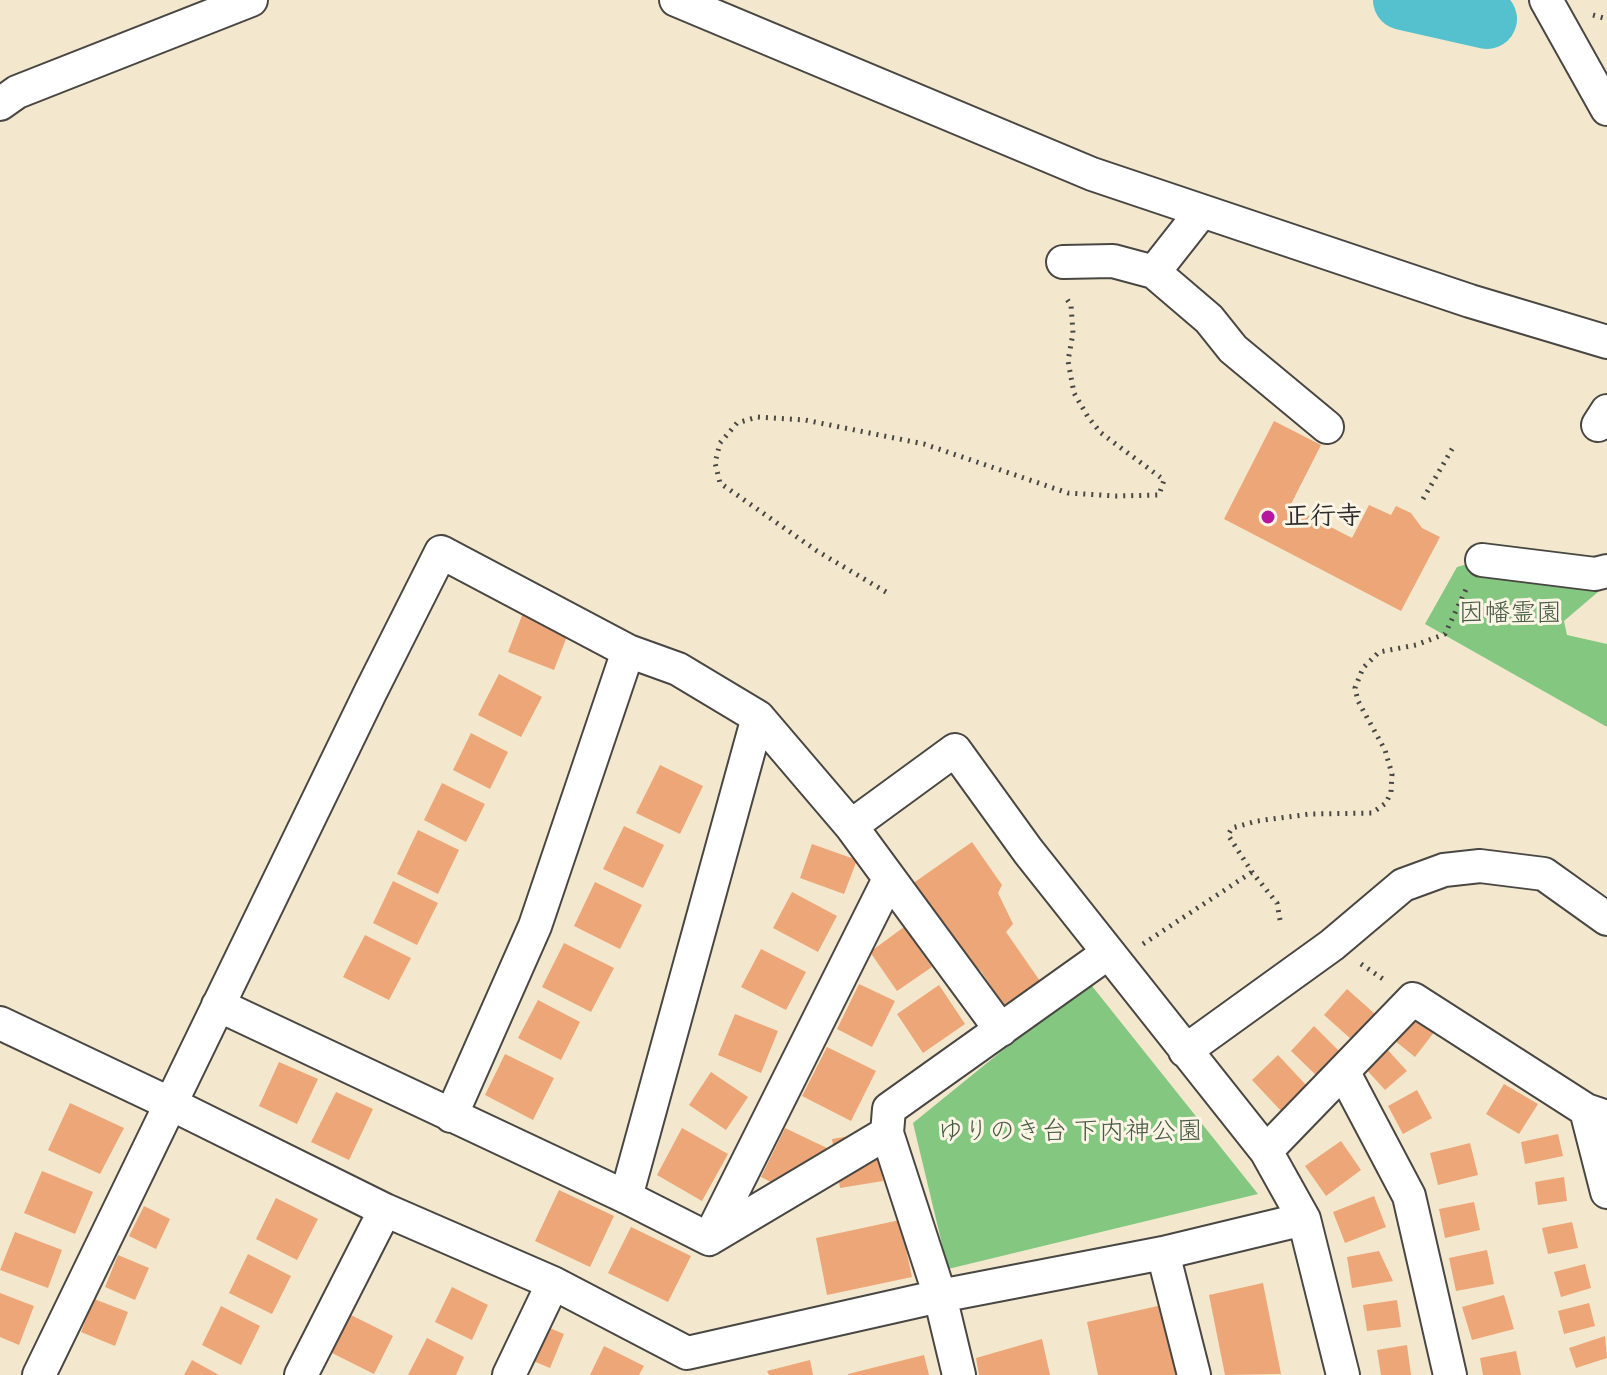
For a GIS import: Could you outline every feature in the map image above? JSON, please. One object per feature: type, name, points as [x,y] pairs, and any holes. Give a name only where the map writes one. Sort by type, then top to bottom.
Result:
[{"type":"street","points":[[0,104],[17,92],[251,0]]},
{"type":"street","points":[[676,0],[1092,174],[1470,301],[1607,342]]},
{"type":"street","points":[[1546,0],[1601,101]]},
{"type":"street","points":[[1154,272],[1202,211]]},
{"type":"street","points":[[1063,262],[1113,261],[1154,272],[1209,319],[1233,349],[1327,427]]},
{"type":"street","points":[[39,1375],[441,552],[628,651],[678,669],[758,717],[851,826],[1001,1030]]},
{"type":"street","points":[[1482,560],[1595,574],[1607,571]]},
{"type":"street","points":[[451,1116],[535,926],[628,651]]},
{"type":"street","points":[[626,1197],[758,717]]},
{"type":"street","points":[[851,826],[955,750],[1028,851],[1266,1151],[1304,1219],[1343,1375]]},
{"type":"street","points":[[1185,1051],[1332,945],[1403,885],[1444,870],[1480,866],[1544,874],[1607,919]]},
{"type":"street","points":[[709,1239],[889,879]]},
{"type":"street","points":[[959,1375],[940,1296],[887,1133],[889,1109],[1001,1030],[1112,958]]},
{"type":"street","points":[[1266,1151],[1413,999],[1597,1113],[1607,1192]]},
{"type":"street","points":[[218,1005],[709,1239]]},
{"type":"street","points":[[0,1023],[385,1210],[553,1283],[689,1364],[940,1296],[1163,1253],[1304,1219]]},
{"type":"street","points":[[1344,1073],[1409,1196],[1450,1375]]},
{"type":"street","points":[[709,1239],[887,1133]]},
{"type":"street","points":[[301,1375],[385,1210]]},
{"type":"street","points":[[1163,1253],[1194,1375]]},
{"type":"street","points":[[509,1375],[553,1283]]},
{"type":"path","points":[[886,592],[817,551],[720,483],[715,463],[720,443],[737,423],[757,417],[805,420],[924,444],[1068,493],[1159,495],[1164,480],[1101,433],[1074,393],[1068,361],[1073,333],[1071,305],[1056,283],[1063,262]]},
{"type":"path","points":[[1423,499],[1455,444]]},
{"type":"path","points":[[1280,920],[1277,903],[1228,835],[1232,828],[1257,821],[1310,814],[1372,813],[1386,803],[1391,792],[1392,774],[1385,750],[1358,701],[1355,688],[1363,668],[1379,652],[1416,645],[1445,634],[1482,560]]},
{"type":"path","points":[[1112,958],[1252,872]]},
{"type":"path","points":[[1332,945],[1413,999]]},
{"type":"green space","name":"因幡霊園","points":[[1482,560],[1595,574],[1598,592],[1564,621],[1567,635],[1607,644],[1607,727],[1425,624],[1457,567]]},
{"type":"green space","name":"ゆりのき台 下内神公園","points":[[1088,981],[1258,1194],[948,1269],[913,1123]]},
{"type":"building","name":"正行寺","points":[[1274,421],[1321,445],[1290,506],[1352,538],[1369,505],[1391,515],[1396,506],[1411,513],[1422,528],[1440,537],[1401,611],[1224,519]]},
{"type":"building","points":[[523,613],[569,631],[554,670],[508,652]]},
{"type":"building","points":[[499,674],[542,697],[521,737],[478,715]]},
{"type":"building","points":[[471,733],[508,752],[490,789],[453,770]]},
{"type":"building","points":[[660,765],[703,786],[680,834],[636,813]]},
{"type":"building","points":[[442,783],[485,804],[466,842],[424,820]]},
{"type":"building","points":[[624,826],[664,845],[643,888],[603,869]]},
{"type":"building","points":[[418,830],[459,850],[438,894],[397,874]]},
{"type":"building","points":[[972,842],[1002,885],[998,893],[1013,924],[1006,932],[1040,981],[1004,1005],[980,970],[973,974],[912,884]]},
{"type":"building","points":[[812,844],[857,860],[844,894],[800,878]]},
{"type":"building","points":[[393,881],[438,903],[417,945],[373,923]]},
{"type":"building","points":[[595,882],[642,905],[620,949],[574,926]]},
{"type":"building","points":[[792,892],[837,916],[818,952],[773,928]]},
{"type":"building","points":[[904,927],[932,967],[897,991],[870,952]]},
{"type":"building","points":[[365,935],[411,958],[389,1000],[343,977]]},
{"type":"building","points":[[564,943],[614,968],[591,1012],[542,987]]},
{"type":"building","points":[[761,949],[806,972],[786,1010],[741,987]]},
{"type":"building","points":[[859,984],[895,1001],[872,1047],[837,1029]]},
{"type":"building","points":[[939,985],[965,1024],[923,1053],[897,1014]]},
{"type":"building","points":[[1347,989],[1375,1014],[1352,1040],[1324,1015]]},
{"type":"building","points":[[538,1000],[580,1022],[561,1060],[518,1038]]},
{"type":"building","points":[[735,1014],[778,1031],[761,1073],[718,1055]]},
{"type":"building","points":[[1414,1015],[1435,1031],[1415,1057],[1394,1040]]},
{"type":"building","points":[[1314,1026],[1341,1053],[1318,1077],[1291,1051]]},
{"type":"building","points":[[827,1047],[876,1071],[851,1121],[802,1096]]},
{"type":"building","points":[[1386,1048],[1407,1071],[1385,1090],[1365,1068]]},
{"type":"building","points":[[505,1054],[554,1078],[533,1120],[485,1095]]},
{"type":"building","points":[[1278,1055],[1307,1086],[1281,1111],[1252,1080]]},
{"type":"building","points":[[279,1062],[318,1079],[297,1124],[259,1106]]},
{"type":"building","points":[[711,1072],[748,1097],[726,1130],[689,1105]]},
{"type":"building","points":[[1504,1084],[1538,1104],[1519,1134],[1486,1114]]},
{"type":"building","points":[[1417,1090],[1432,1118],[1403,1134],[1388,1106]]},
{"type":"building","points":[[336,1092],[373,1109],[349,1160],[311,1142]]},
{"type":"building","points":[[70,1103],[124,1128],[100,1174],[48,1150]]},
{"type":"building","points":[[682,1128],[728,1154],[702,1201],[657,1175]]},
{"type":"building","points":[[785,1128],[827,1148],[802,1198],[761,1177]]},
{"type":"building","points":[[874,1132],[883,1181],[840,1188],[832,1139]]},
{"type":"building","points":[[1558,1134],[1563,1156],[1525,1164],[1521,1142]]},
{"type":"building","points":[[1341,1141],[1361,1170],[1326,1196],[1305,1166]]},
{"type":"building","points":[[1470,1143],[1478,1175],[1438,1185],[1430,1153]]},
{"type":"building","points":[[42,1171],[93,1192],[75,1234],[24,1213]]},
{"type":"building","points":[[1564,1177],[1567,1201],[1538,1205],[1535,1182]]},
{"type":"building","points":[[559,1190],[614,1216],[590,1267],[535,1241]]},
{"type":"building","points":[[1374,1196],[1386,1227],[1345,1243],[1333,1212]]},
{"type":"building","points":[[276,1198],[318,1219],[297,1260],[256,1239]]},
{"type":"building","points":[[1474,1202],[1480,1230],[1445,1238],[1439,1209]]},
{"type":"building","points":[[144,1206],[170,1219],[156,1249],[129,1236]]},
{"type":"building","points":[[900,1220],[912,1277],[827,1295],[816,1238]]},
{"type":"building","points":[[1572,1222],[1578,1248],[1548,1254],[1542,1228]]},
{"type":"building","points":[[631,1227],[691,1256],[668,1302],[608,1273]]},
{"type":"building","points":[[15,1232],[62,1250],[48,1288],[0,1270]]},
{"type":"building","points":[[1487,1250],[1494,1284],[1456,1291],[1449,1258]]},
{"type":"building","points":[[1379,1251],[1393,1281],[1352,1288],[1347,1257]]},
{"type":"building","points":[[248,1254],[291,1276],[272,1314],[229,1293]]},
{"type":"building","points":[[118,1255],[149,1268],[135,1300],[105,1287]]},
{"type":"building","points":[[1585,1264],[1591,1288],[1561,1297],[1554,1272]]},
{"type":"building","points":[[1263,1283],[1281,1374],[1225,1375],[1209,1295]]},
{"type":"building","points":[[452,1287],[488,1305],[472,1340],[435,1322]]},
{"type":"building","points":[[0,1293],[34,1306],[19,1345],[0,1337]]},
{"type":"building","points":[[1504,1295],[1514,1329],[1472,1340],[1462,1307]]},
{"type":"building","points":[[94,1299],[128,1312],[115,1346],[81,1332]]},
{"type":"building","points":[[1397,1300],[1401,1327],[1367,1331],[1363,1305]]},
{"type":"building","points":[[1589,1303],[1595,1326],[1564,1334],[1558,1311]]},
{"type":"building","points":[[1162,1305],[1177,1375],[1098,1375],[1087,1322]]},
{"type":"building","points":[[221,1306],[260,1326],[241,1365],[202,1345]]},
{"type":"building","points":[[343,1311],[393,1336],[374,1374],[324,1349]]},
{"type":"building","points":[[533,1321],[564,1334],[550,1368],[519,1355]]},
{"type":"building","points":[[1605,1336],[1607,1358],[1576,1368],[1569,1348]]},
{"type":"building","points":[[427,1338],[464,1357],[456,1375],[408,1375]]},
{"type":"building","points":[[1042,1339],[1050,1375],[979,1375],[976,1358]]},
{"type":"building","points":[[1407,1345],[1411,1375],[1381,1375],[1377,1350]]},
{"type":"building","points":[[604,1346],[644,1366],[639,1375],[590,1375]]},
{"type":"building","points":[[1516,1351],[1521,1375],[1483,1375],[1480,1358]]},
{"type":"building","points":[[924,1355],[929,1375],[848,1375],[848,1374]]},
{"type":"building","points":[[192,1360],[219,1375],[184,1375]]},
{"type":"building","points":[[810,1360],[813,1375],[769,1375],[767,1371]]},
{"type":"waterway","points":[[1403,0],[1487,19]]},
{"type":"place","name":"正行寺","points":[[1268,517]]}]
